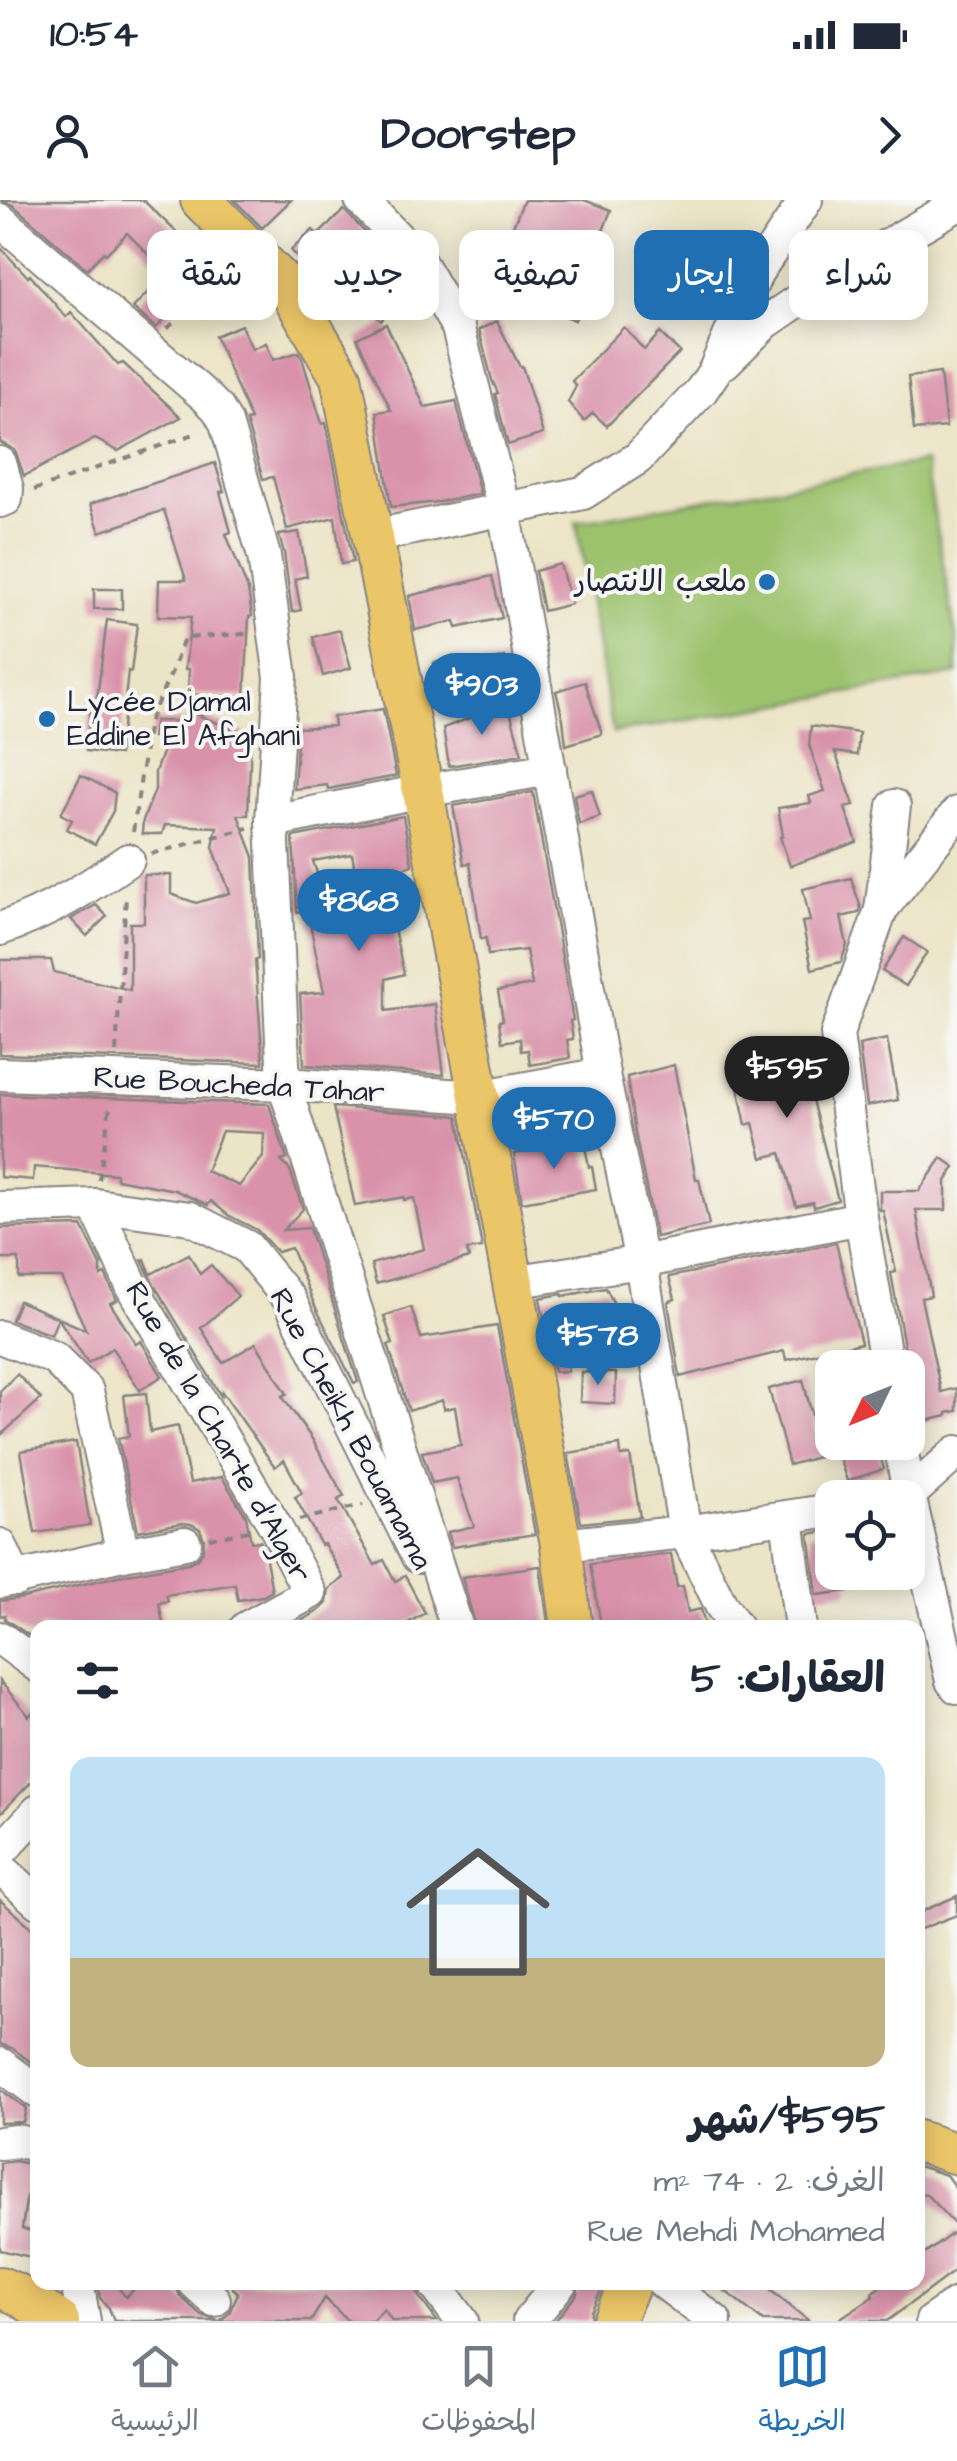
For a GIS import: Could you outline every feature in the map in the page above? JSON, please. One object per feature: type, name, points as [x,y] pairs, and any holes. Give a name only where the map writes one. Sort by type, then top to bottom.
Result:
[{"type":"main road","points":[[201,200],[230,230]]},
{"type":"main road","points":[[278,278],[289,289],[340,377],[423,791],[561,1545],[571,1620]]},
{"type":"main road","points":[[0,2287],[59,2321]]},
{"type":"main road","points":[[613,2321],[627,2290]]},
{"type":"street","points":[[361,200],[417,258],[458,328],[504,509],[603,1074],[641,1262],[685,1532],[731,1620]]},
{"type":"street","points":[[714,372],[757,272],[806,200]]},
{"type":"street","points":[[374,536],[583,493],[638,458],[714,372],[765,324],[832,276],[957,205]]},
{"type":"street","points":[[0,220],[205,396],[226,423],[264,556],[281,677],[272,821],[284,1084],[453,1620]]},
{"type":"street","points":[[0,464],[7,489],[3,500]]},
{"type":"street","points":[[272,821],[550,769]]},
{"type":"street","points":[[884,1350],[860,1218],[837,1034],[881,910],[894,806]]},
{"type":"street","points":[[881,910],[957,813]]},
{"type":"street","points":[[0,929],[79,894],[128,860]]},
{"type":"street","name":"Rue Boucheda Tahar","points":[[0,1074],[284,1084],[478,1096],[603,1074]]},
{"type":"street","name":"Rue Cheikh Bouamama","points":[[0,1208],[95,1205],[190,1218],[247,1247],[289,1299],[452,1620]]},
{"type":"street","name":"Rue de la Charte d'Alger","points":[[95,1205],[134,1290],[264,1528],[310,1593],[261,1620]]},
{"type":"street","points":[[512,1282],[641,1262],[860,1218]]},
{"type":"street","points":[[0,1336],[54,1358],[87,1391],[123,1554]]},
{"type":"street","points":[[922,1480],[957,1452]]},
{"type":"street","points":[[561,1545],[815,1513]]},
{"type":"street","points":[[786,1517],[800,1620]]},
{"type":"street","points":[[0,1545],[8,1581],[185,1542]]},
{"type":"street","points":[[925,1581],[952,1681],[957,1687]]},
{"type":"street","points":[[0,1638],[30,1660]]},
{"type":"street","points":[[0,1852],[30,1820]]},
{"type":"street","points":[[0,1868],[30,1895]]},
{"type":"street","points":[[0,2064],[30,2086]]},
{"type":"street","points":[[0,2143],[30,2144]]},
{"type":"street","points":[[78,2290],[84,2321]]},
{"type":"street","points":[[440,2290],[462,2321]]},
{"type":"street","points":[[529,2321],[554,2290]]},
{"type":"street","points":[[674,2290],[715,2321]]},
{"type":"street","points":[[932,2321],[957,2304]]},
{"type":"path","points":[[149,347],[176,320]]},
{"type":"path","points":[[3,500],[226,423]]},
{"type":"path","points":[[95,1205],[114,1079],[128,860],[149,721],[184,638],[275,632]]},
{"type":"path","points":[[128,860],[272,821]]},
{"type":"path","points":[[185,1542],[388,1499]]},
{"type":"green space","name":"ملعب الانتصار","points":[[925,462],[957,642],[957,674],[613,733],[576,522]]},
{"type":"building","points":[[0,200],[143,200],[174,230],[147,230],[147,253],[127,233],[87,269],[13,205]]},
{"type":"building","points":[[234,200],[291,200],[262,228]]},
{"type":"building","points":[[524,200],[584,200],[611,210],[603,230],[511,230]]},
{"type":"building","points":[[344,210],[363,230],[323,230]]},
{"type":"building","points":[[0,247],[66,317],[71,312],[118,365],[123,363],[181,417],[118,451],[95,439],[24,476],[15,450],[0,442]]},
{"type":"building","points":[[147,293],[147,320],[164,320],[156,328],[133,308]]},
{"type":"building","points":[[497,321],[522,366],[543,434],[508,445],[495,394],[498,393],[479,330]]},
{"type":"building","points":[[386,324],[425,407],[456,401],[480,494],[391,507],[377,412],[391,410],[357,338]]},
{"type":"building","points":[[241,325],[252,349],[266,343],[273,360],[299,352],[302,358],[322,424],[326,423],[353,562],[341,564],[335,517],[287,529],[273,477],[263,479],[246,421],[251,420],[215,336]]},
{"type":"building","points":[[624,327],[644,350],[660,333],[680,352],[607,426],[593,413],[584,421],[568,402],[576,386],[572,381]]},
{"type":"building","points":[[940,373],[946,427],[914,430],[908,377]]},
{"type":"building","points":[[215,463],[231,532],[226,534],[248,590],[252,616],[245,697],[188,694],[189,669],[185,669],[191,617],[158,616],[159,580],[186,580],[164,510],[100,532],[90,504]]},
{"type":"building","points":[[299,532],[307,576],[295,579],[301,610],[292,612],[279,535]]},
{"type":"building","points":[[560,564],[571,604],[543,611],[535,571]]},
{"type":"building","points":[[492,576],[502,618],[457,628],[455,621],[415,630],[409,596]]},
{"type":"building","points":[[94,589],[122,589],[122,609],[94,609]]},
{"type":"building","points":[[107,620],[137,624],[119,755],[86,751],[91,697],[97,698]]},
{"type":"building","points":[[340,630],[351,668],[323,676],[313,637]]},
{"type":"building","points":[[505,657],[511,680],[441,695],[434,663],[460,658],[462,669]]},
{"type":"building","points":[[585,682],[602,734],[566,745],[556,691]]},
{"type":"building","points":[[508,704],[522,754],[449,766],[443,728]]},
{"type":"building","points":[[383,709],[396,776],[328,789],[327,785],[294,789],[298,728],[334,726],[333,717]]},
{"type":"building","points":[[187,711],[251,736],[248,815],[238,815],[254,857],[258,959],[255,960],[263,1063],[0,1054],[0,960],[51,960],[54,972],[130,990],[130,923],[144,923],[144,875],[171,875],[171,894],[196,903],[230,893],[213,847],[217,827],[165,825],[162,834],[142,834],[143,820],[155,790],[155,772],[167,739],[152,737],[155,721],[187,721]]},
{"type":"building","points":[[811,726],[859,733],[857,755],[835,752],[854,805],[845,808],[857,842],[790,866],[780,837],[783,836],[778,808],[811,803],[809,796],[825,791],[809,745]]},
{"type":"building","points":[[81,775],[115,793],[113,811],[95,844],[67,829],[72,820],[61,814]]},
{"type":"building","points":[[592,790],[600,817],[579,824],[574,795]]},
{"type":"building","points":[[533,792],[573,1020],[573,1039],[567,1040],[570,1058],[530,1065],[528,1050],[521,1051],[520,1039],[502,1042],[499,1021],[503,1020],[498,991],[532,985],[526,950],[488,955],[486,938],[481,939],[470,863],[464,864],[453,806]]},
{"type":"building","points":[[403,816],[412,865],[382,875],[404,974],[386,979],[386,1011],[435,1004],[444,1075],[304,1065],[300,994],[324,992],[307,909],[297,912],[293,837]],"holes":[[[352,854],[361,902],[329,910],[313,861]]]},
{"type":"building","points":[[851,878],[861,908],[859,913],[841,917],[847,945],[841,962],[812,969],[802,922],[810,921],[803,889]]},
{"type":"building","points":[[96,905],[107,916],[87,936],[71,919]]},
{"type":"building","points":[[904,937],[927,952],[906,986],[882,971]]},
{"type":"building","points":[[887,1039],[898,1100],[867,1106],[859,1045]]},
{"type":"building","points":[[805,1048],[816,1100],[812,1100],[838,1200],[814,1207],[813,1202],[796,1206],[781,1153],[762,1158],[753,1123],[746,1125],[733,1063]]},
{"type":"building","points":[[674,1065],[709,1225],[656,1237],[627,1077]]},
{"type":"building","points":[[0,1094],[269,1104],[287,1159],[281,1161],[290,1170],[303,1209],[283,1230],[309,1228],[358,1382],[354,1383],[315,1306],[291,1248],[277,1252],[257,1230],[211,1201],[208,1205],[175,1190],[116,1179],[116,1174],[34,1167],[33,1180],[0,1177]],"holes":[[[222,1131],[264,1133],[263,1157],[239,1186],[206,1171]]]},
{"type":"building","points":[[575,1099],[579,1112],[508,1122],[506,1112]]},
{"type":"building","points":[[333,1107],[458,1116],[482,1248],[467,1250],[469,1258],[376,1284],[371,1264],[424,1249],[414,1198],[355,1206]]},
{"type":"building","points":[[584,1141],[596,1189],[522,1202],[514,1154]]},
{"type":"building","points":[[942,1158],[955,1167],[946,1181],[946,1210],[916,1210],[931,1296],[921,1298],[941,1392],[957,1388],[957,1411],[925,1421],[925,1350],[905,1350],[891,1273],[896,1272],[880,1210],[880,1191],[919,1191]]},
{"type":"building","points":[[82,1226],[101,1265],[101,1276],[105,1274],[117,1300],[110,1303],[136,1344],[141,1341],[162,1376],[140,1390],[112,1348],[88,1363],[58,1318],[51,1335],[11,1320],[19,1301],[86,1330],[62,1278],[19,1278],[19,1259],[0,1259],[0,1228]]},
{"type":"building","points":[[836,1243],[861,1343],[815,1350],[815,1353],[786,1360],[784,1351],[680,1377],[668,1302],[675,1299],[669,1277]]},
{"type":"building","points":[[189,1254],[200,1274],[211,1265],[238,1296],[201,1328],[223,1363],[256,1343],[287,1394],[282,1396],[344,1496],[338,1500],[375,1565],[384,1560],[395,1581],[405,1576],[425,1613],[413,1620],[303,1620],[327,1603],[329,1589],[344,1578],[295,1497],[302,1493],[284,1460],[275,1467],[222,1392],[221,1396],[142,1260],[145,1259],[151,1274]]},
{"type":"building","points":[[606,1288],[623,1322],[599,1334],[597,1330],[564,1338],[568,1371],[554,1372],[540,1298]]},
{"type":"building","points":[[411,1307],[421,1338],[497,1326],[535,1534],[452,1547],[448,1532],[474,1526],[457,1478],[432,1483],[422,1452],[461,1445],[455,1407],[444,1409],[442,1400],[409,1411],[388,1345],[393,1344],[384,1316]]},
{"type":"building","points":[[581,1372],[616,1373],[615,1404],[580,1402]]},
{"type":"building","points":[[17,1374],[41,1399],[0,1436],[0,1391]]},
{"type":"building","points":[[803,1380],[815,1427],[815,1458],[789,1465],[769,1389]]},
{"type":"building","points":[[146,1393],[150,1432],[178,1426],[190,1483],[222,1477],[246,1516],[251,1542],[260,1541],[264,1549],[272,1591],[238,1600],[235,1584],[166,1595],[168,1601],[159,1603],[162,1620],[30,1620],[30,1636],[5,1619],[5,1615],[0,1616],[0,1601],[188,1563],[203,1551],[200,1529],[191,1524],[138,1531],[118,1438],[129,1436],[124,1395]]},
{"type":"building","points":[[76,1442],[90,1525],[35,1533],[21,1451]]},
{"type":"building","points":[[620,1445],[621,1456],[630,1455],[640,1517],[581,1523],[568,1453]]},
{"type":"building","points":[[840,1460],[881,1460],[884,1469],[847,1480]]},
{"type":"building","points":[[815,1533],[815,1580],[809,1534]]},
{"type":"building","points":[[671,1554],[677,1587],[683,1586],[688,1612],[701,1609],[704,1620],[600,1620],[590,1564]]},
{"type":"building","points":[[540,1566],[547,1620],[474,1620],[462,1577]]},
{"type":"building","points":[[816,1590],[849,1590],[849,1591],[817,1595]]},
{"type":"building","points":[[0,1681],[30,1715],[30,1783],[0,1814]]},
{"type":"building","points":[[957,1896],[957,1915],[925,1927],[925,1910]]},
{"type":"building","points":[[0,1900],[30,1926],[30,2061],[0,2044]]},
{"type":"building","points":[[0,2089],[26,2108],[23,2122],[0,2123]]},
{"type":"building","points":[[0,2163],[29,2164],[30,2193],[22,2229],[30,2231],[30,2257],[0,2250]]},
{"type":"building","points":[[925,2168],[946,2175],[957,2190],[957,2227],[926,2194]]},
{"type":"building","points":[[957,2230],[957,2269],[887,2321],[836,2321],[874,2296],[876,2290],[925,2290],[925,2254]]},
{"type":"building","points":[[98,2290],[120,2290],[126,2297],[133,2290],[178,2290],[201,2315],[219,2321],[114,2321]]},
{"type":"building","points":[[235,2290],[416,2290],[437,2321],[392,2321],[384,2309],[372,2321],[348,2321],[325,2298],[311,2321],[220,2321],[229,2313],[238,2293]]},
{"type":"building","points":[[578,2290],[601,2290],[590,2321],[555,2321]]},
{"type":"building","points":[[724,2290],[770,2290],[809,2321],[763,2321]]},
{"type":"place","name":"ملعب الانتصار","points":[[767,582]]},
{"type":"place","name":"Lycée Djamal Eddine El Afghani","points":[[47,719]]}]
